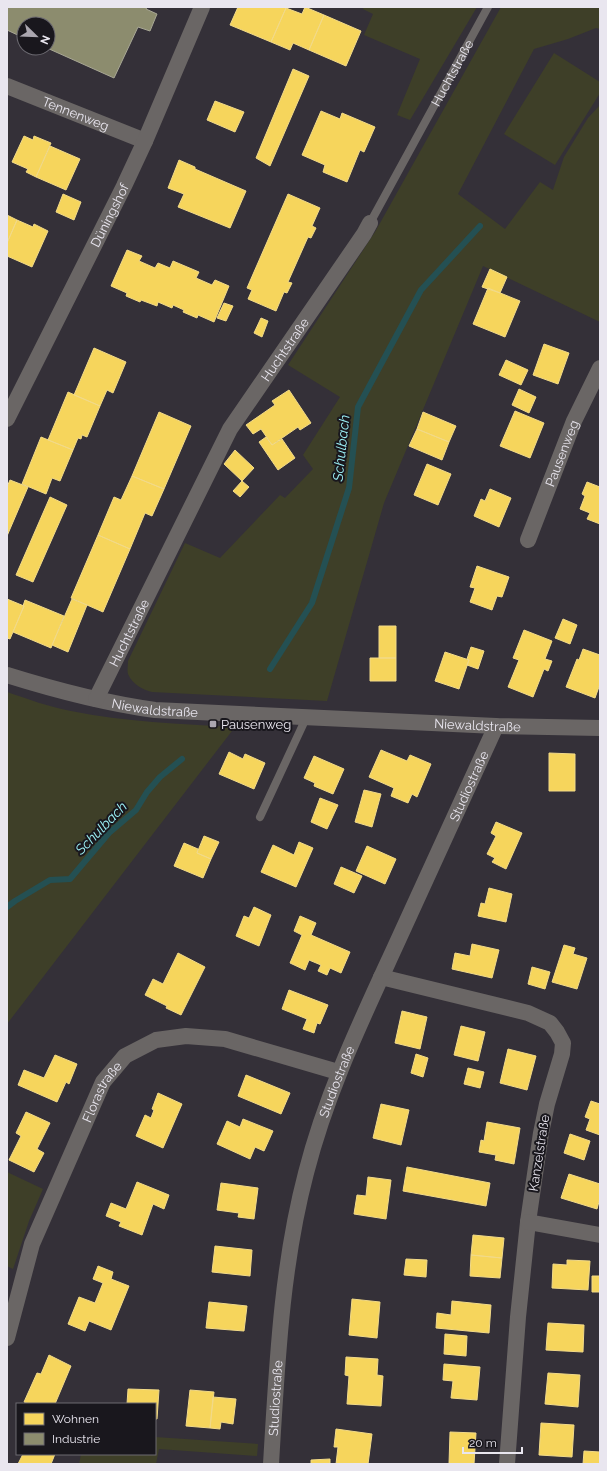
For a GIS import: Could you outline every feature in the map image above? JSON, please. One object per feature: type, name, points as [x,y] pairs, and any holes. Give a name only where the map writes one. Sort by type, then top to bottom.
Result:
[{"type":"street","name":"Düningshof","points":[[7,419],[124,186],[145,141],[202,7]]},
{"type":"street","name":"Tennenweg","points":[[7,86],[145,141]]},
{"type":"street","name":"Huchtstraße","points":[[96,699],[230,429],[364,234],[370,223]]},
{"type":"street","name":"Pausenweg","points":[[528,540],[574,421],[600,368]]},
{"type":"street","name":"Niewaldstraße","points":[[7,675],[42,686],[96,699],[155,710],[496,726],[600,728]]},
{"type":"street","name":"Studiostraße","points":[[271,1464],[277,1354],[289,1258],[297,1208],[316,1136],[338,1072],[496,726]]},
{"type":"street","name":"Kanzelstraße","points":[[381,977],[528,1013],[550,1023],[557,1032],[562,1043],[562,1054],[547,1104],[541,1133],[528,1222],[518,1317],[507,1464]]},
{"type":"street","name":"Florastraße","points":[[7,1338],[32,1244],[103,1082],[125,1056],[156,1040],[186,1036],[225,1039],[338,1072]]},
{"type":"street","points":[[528,1222],[600,1235]]},
{"type":"lane","name":"Huchtstraße","points":[[370,223],[488,7]]},
{"type":"lane","points":[[260,817],[307,716]]},
{"type":"green space","points":[[364,7],[477,7],[410,120],[397,115],[420,59],[364,35],[373,14],[363,9]]},
{"type":"green space","points":[[501,7],[600,7],[600,29],[596,28],[568,39],[534,49],[458,194],[505,229],[540,182],[553,190],[564,157],[588,118],[600,105],[600,322],[483,266],[384,503],[327,701],[152,692],[145,690],[135,684],[130,678],[128,674],[128,661],[185,543],[220,558],[280,495],[285,498],[313,469],[303,455],[340,397],[288,365],[375,232]]},
{"type":"green space","points":[[554,53],[600,82],[600,93],[555,165],[504,134]]},
{"type":"green space","points":[[7,692],[39,703],[91,715],[153,722],[235,727],[7,1024]]},
{"type":"green space","points":[[7,1172],[43,1189],[29,1221],[13,1269],[7,1266]]},
{"type":"green space","points":[[156,1437],[258,1444],[257,1456],[159,1449],[156,1464],[79,1464],[81,1455],[156,1455]]},
{"type":"building: Wohnen","points":[[238,7],[286,8],[271,42],[230,25]]},
{"type":"building: Wohnen","points":[[305,7],[324,15],[309,50],[293,43],[290,50],[271,42],[286,8],[302,14]]},
{"type":"building: Wohnen","points":[[324,15],[361,31],[346,66],[309,50]]},
{"type":"building: Wohnen","points":[[293,69],[309,76],[270,166],[256,158]]},
{"type":"building: Wohnen","points":[[215,101],[244,112],[235,132],[207,120]]},
{"type":"building: Wohnen","points":[[321,111],[340,119],[342,113],[375,127],[364,152],[360,150],[347,182],[323,172],[325,165],[302,155]]},
{"type":"building: Wohnen","points":[[24,136],[33,140],[34,136],[51,143],[36,177],[26,172],[28,169],[12,162]]},
{"type":"building: Wohnen","points":[[50,146],[80,159],[66,190],[36,177]]},
{"type":"building: Wohnen","points":[[179,160],[195,167],[195,169],[246,191],[230,228],[178,207],[184,194],[168,188]]},
{"type":"building: Wohnen","points":[[63,194],[81,202],[74,220],[56,212]]},
{"type":"building: Wohnen","points":[[288,194],[320,208],[312,226],[316,228],[311,238],[308,237],[288,282],[292,283],[287,293],[284,292],[276,311],[248,299],[252,290],[247,288]]},
{"type":"building: Wohnen","points":[[7,215],[17,220],[7,243]]},
{"type":"building: Wohnen","points":[[17,220],[33,227],[34,224],[48,231],[32,267],[7,256],[7,243]]},
{"type":"building: Wohnen","points":[[127,250],[142,256],[139,261],[155,268],[158,263],[170,268],[173,261],[199,272],[196,278],[212,285],[215,280],[229,286],[214,322],[198,315],[197,318],[183,312],[184,310],[173,305],[172,308],[158,302],[157,306],[141,300],[140,302],[126,296],[127,293],[111,286]]},
{"type":"building: Wohnen","points":[[490,269],[507,277],[500,293],[482,287]]},
{"type":"building: Wohnen","points":[[488,288],[520,301],[505,337],[473,324]]},
{"type":"building: Wohnen","points":[[224,303],[233,306],[226,321],[217,318]]},
{"type":"building: Wohnen","points":[[261,318],[268,321],[262,337],[254,333]]},
{"type":"building: Wohnen","points":[[544,344],[569,353],[558,384],[533,375]]},
{"type":"building: Wohnen","points":[[94,348],[126,362],[113,393],[107,390],[100,406],[74,395]]},
{"type":"building: Wohnen","points":[[506,360],[528,370],[521,385],[499,375]]},
{"type":"building: Wohnen","points":[[519,389],[536,397],[529,413],[512,405]]},
{"type":"building: Wohnen","points":[[289,390],[311,423],[300,430],[298,427],[272,445],[261,429],[253,434],[246,425],[275,405],[272,401]]},
{"type":"building: Wohnen","points":[[68,392],[100,406],[87,437],[82,435],[81,439],[78,438],[73,450],[48,440]]},
{"type":"building: Wohnen","points":[[515,411],[544,423],[530,458],[500,446]]},
{"type":"building: Wohnen","points":[[159,412],[191,426],[164,489],[132,476]]},
{"type":"building: Wohnen","points":[[423,412],[456,426],[449,442],[417,429]]},
{"type":"building: Wohnen","points":[[417,429],[449,442],[442,460],[409,446]]},
{"type":"building: Wohnen","points":[[41,437],[73,450],[60,481],[52,478],[46,494],[22,484]]},
{"type":"building: Wohnen","points":[[266,437],[272,445],[282,439],[295,458],[278,470],[259,442]]},
{"type":"building: Wohnen","points":[[235,450],[254,468],[242,481],[224,464]]},
{"type":"building: Wohnen","points":[[427,464],[451,474],[438,505],[414,495]]},
{"type":"building: Wohnen","points":[[132,476],[164,489],[152,516],[145,513],[130,549],[98,535],[114,497],[121,500]]},
{"type":"building: Wohnen","points":[[10,480],[28,487],[7,536],[7,487]]},
{"type":"building: Wohnen","points":[[242,481],[249,487],[240,497],[233,491]]},
{"type":"building: Wohnen","points":[[587,482],[600,487],[600,524],[587,519],[590,513],[580,509],[585,496],[582,494]]},
{"type":"building: Wohnen","points":[[490,489],[511,498],[499,527],[474,516],[481,499],[485,501]]},
{"type":"building: Wohnen","points":[[50,497],[67,505],[33,582],[16,575]]},
{"type":"building: Wohnen","points":[[98,535],[130,549],[103,612],[71,598]]},
{"type":"building: Wohnen","points":[[477,566],[509,577],[502,597],[497,596],[492,610],[470,602],[475,588],[470,587]]},
{"type":"building: Wohnen","points":[[7,599],[24,606],[10,639],[7,638]]},
{"type":"building: Wohnen","points":[[72,599],[87,605],[68,652],[52,645]]},
{"type":"building: Wohnen","points":[[25,600],[64,616],[51,648],[13,632]]},
{"type":"building: Wohnen","points":[[563,619],[577,625],[570,644],[555,638]]},
{"type":"building: Wohnen","points":[[379,626],[396,626],[396,658],[379,658]]},
{"type":"building: Wohnen","points":[[524,630],[552,641],[545,659],[552,661],[548,671],[544,669],[533,697],[508,687],[519,660],[513,658]]},
{"type":"building: Wohnen","points":[[471,647],[484,651],[478,669],[467,665],[469,660],[467,659]]},
{"type":"building: Wohnen","points":[[583,649],[600,655],[600,684],[595,698],[566,687],[577,659],[579,660]]},
{"type":"building: Wohnen","points":[[445,652],[469,660],[459,689],[435,681]]},
{"type":"building: Wohnen","points":[[370,658],[396,658],[396,681],[370,681]]},
{"type":"building: Wohnen","points":[[381,750],[407,761],[410,755],[431,764],[417,797],[412,794],[408,803],[391,796],[394,788],[369,777]]},
{"type":"building: Wohnen","points":[[229,752],[243,759],[245,754],[265,763],[254,789],[219,774]]},
{"type":"building: Wohnen","points":[[549,753],[575,754],[575,791],[549,791]]},
{"type":"building: Wohnen","points":[[314,756],[344,769],[333,794],[314,786],[315,783],[304,778]]},
{"type":"building: Wohnen","points":[[364,790],[381,794],[372,827],[355,822]]},
{"type":"building: Wohnen","points":[[320,798],[338,805],[327,829],[311,822]]},
{"type":"building: Wohnen","points":[[496,822],[522,833],[506,869],[492,862],[495,858],[487,854],[496,836],[491,833]]},
{"type":"building: Wohnen","points":[[204,836],[219,842],[211,859],[197,853]]},
{"type":"building: Wohnen","points":[[299,842],[313,848],[296,887],[261,872],[273,845],[294,855]]},
{"type":"building: Wohnen","points":[[184,843],[198,849],[197,853],[211,859],[203,878],[174,866]]},
{"type":"building: Wohnen","points":[[367,846],[396,859],[385,884],[356,871]]},
{"type":"building: Wohnen","points":[[341,867],[362,876],[354,893],[334,884]]},
{"type":"building: Wohnen","points":[[489,888],[512,894],[506,922],[478,916],[481,903],[485,904]]},
{"type":"building: Wohnen","points":[[254,907],[271,915],[259,946],[236,936],[244,916],[249,918]]},
{"type":"building: Wohnen","points":[[300,916],[316,923],[311,935],[350,952],[341,973],[330,968],[327,975],[318,971],[321,965],[309,960],[305,970],[290,963],[302,935],[294,931]]},
{"type":"building: Wohnen","points":[[472,944],[499,950],[492,978],[452,969],[455,953],[470,956]]},
{"type":"building: Wohnen","points":[[564,945],[575,948],[573,954],[587,958],[577,989],[552,982]]},
{"type":"building: Wohnen","points":[[178,953],[205,967],[181,1015],[145,995],[153,979],[163,984]]},
{"type":"building: Wohnen","points":[[532,967],[550,972],[545,989],[528,984]]},
{"type":"building: Wohnen","points":[[289,990],[328,1005],[320,1024],[317,1023],[314,1033],[303,1029],[307,1019],[282,1009]]},
{"type":"building: Wohnen","points":[[402,1011],[427,1017],[420,1049],[395,1043]]},
{"type":"building: Wohnen","points":[[461,1026],[485,1032],[478,1061],[454,1055]]},
{"type":"building: Wohnen","points":[[508,1049],[536,1056],[527,1090],[500,1083]]},
{"type":"building: Wohnen","points":[[416,1054],[428,1058],[423,1077],[411,1073]]},
{"type":"building: Wohnen","points":[[55,1055],[77,1064],[69,1084],[66,1082],[57,1102],[18,1085],[24,1070],[44,1078]]},
{"type":"building: Wohnen","points":[[468,1068],[484,1072],[480,1088],[464,1084]]},
{"type":"building: Wohnen","points":[[246,1075],[290,1093],[281,1114],[238,1096]]},
{"type":"building: Wohnen","points":[[158,1093],[182,1104],[163,1148],[136,1136],[145,1115],[151,1118],[154,1110],[152,1109]]},
{"type":"building: Wohnen","points":[[591,1101],[600,1104],[600,1135],[586,1130],[590,1119],[585,1117]]},
{"type":"building: Wohnen","points":[[381,1104],[409,1110],[401,1145],[373,1138]]},
{"type":"building: Wohnen","points":[[26,1112],[50,1123],[37,1149],[44,1153],[34,1172],[9,1160],[21,1136],[16,1133]]},
{"type":"building: Wohnen","points":[[243,1119],[273,1131],[264,1151],[255,1147],[250,1159],[217,1144],[227,1121],[240,1127]]},
{"type":"building: Wohnen","points":[[487,1122],[520,1128],[514,1164],[495,1160],[496,1155],[479,1152],[481,1140],[484,1141]]},
{"type":"building: Wohnen","points":[[570,1134],[590,1141],[584,1160],[564,1153]]},
{"type":"building: Wohnen","points":[[407,1167],[490,1183],[486,1206],[403,1191]]},
{"type":"building: Wohnen","points":[[569,1174],[600,1184],[600,1198],[597,1209],[561,1198]]},
{"type":"building: Wohnen","points":[[368,1177],[391,1180],[386,1219],[354,1214],[357,1195],[366,1196]]},
{"type":"building: Wohnen","points":[[137,1182],[169,1195],[164,1209],[153,1204],[142,1235],[119,1226],[121,1222],[106,1216],[111,1203],[126,1209]]},
{"type":"building: Wohnen","points":[[221,1183],[258,1188],[254,1219],[238,1217],[239,1213],[217,1210]]},
{"type":"building: Wohnen","points":[[473,1235],[504,1238],[502,1258],[471,1255]]},
{"type":"building: Wohnen","points":[[215,1246],[252,1250],[250,1276],[212,1272]]},
{"type":"building: Wohnen","points":[[471,1255],[502,1258],[500,1278],[470,1276]]},
{"type":"building: Wohnen","points":[[406,1259],[427,1260],[426,1277],[404,1275]]},
{"type":"building: Wohnen","points":[[567,1260],[590,1261],[588,1290],[552,1288],[553,1264],[567,1265]]},
{"type":"building: Wohnen","points":[[98,1266],[113,1272],[111,1279],[129,1286],[111,1330],[89,1321],[85,1331],[68,1324],[79,1297],[95,1303],[103,1283],[93,1279]]},
{"type":"building: Wohnen","points":[[592,1276],[600,1276],[600,1292],[592,1292]]},
{"type":"building: Wohnen","points":[[352,1299],[380,1302],[377,1338],[349,1335]]},
{"type":"building: Wohnen","points":[[452,1301],[491,1305],[489,1333],[436,1328],[437,1313],[451,1315]]},
{"type":"building: Wohnen","points":[[209,1302],[247,1306],[244,1331],[206,1328]]},
{"type":"building: Wohnen","points":[[548,1323],[584,1325],[583,1352],[546,1350]]},
{"type":"building: Wohnen","points":[[445,1334],[467,1336],[466,1356],[444,1354]]},
{"type":"building: Wohnen","points":[[49,1355],[71,1366],[55,1403],[24,1402],[37,1373],[41,1374]]},
{"type":"building: Wohnen","points":[[346,1357],[378,1359],[377,1375],[383,1376],[381,1406],[347,1404],[349,1376],[345,1375]]},
{"type":"building: Wohnen","points":[[444,1364],[480,1367],[477,1400],[451,1398],[453,1381],[443,1380]]},
{"type":"building: Wohnen","points":[[548,1373],[580,1375],[578,1407],[545,1404]]},
{"type":"building: Wohnen","points":[[128,1389],[159,1390],[157,1419],[156,1403],[127,1403]]},
{"type":"building: Wohnen","points":[[190,1390],[214,1392],[210,1428],[186,1426]]},
{"type":"building: Wohnen","points":[[213,1397],[236,1399],[233,1424],[221,1422],[220,1429],[210,1428]]},
{"type":"building: Wohnen","points":[[541,1423],[574,1425],[572,1457],[539,1455]]},
{"type":"building: Wohnen","points":[[336,1429],[372,1434],[368,1464],[336,1464],[338,1447],[334,1447]]},
{"type":"building: Wohnen","points":[[450,1432],[476,1433],[474,1464],[449,1464]]},
{"type":"building: Wohnen","points":[[584,1451],[600,1452],[600,1464],[583,1464]]},
{"type":"building: Wohnen","points":[[22,1455],[55,1455],[51,1464],[18,1464]]},
{"type":"building: Wohnen","points":[[330,1459],[330,1464],[311,1464],[311,1460]]},
{"type":"building: Industrie","points":[[7,7],[147,7],[146,9],[157,14],[150,31],[138,27],[114,78],[56,52],[56,16],[16,16],[16,34],[7,30]]},
{"type":"waterway","name":"Schulbach","points":[[270,669],[312,603],[349,488],[358,407],[421,290],[480,226]]},
{"type":"waterway","name":"Schulbach","points":[[7,907],[50,880],[70,879],[109,833],[136,810],[147,792],[160,777],[182,759]]},
{"type":"place","name":"Pausenweg","points":[[213,724]]}]
